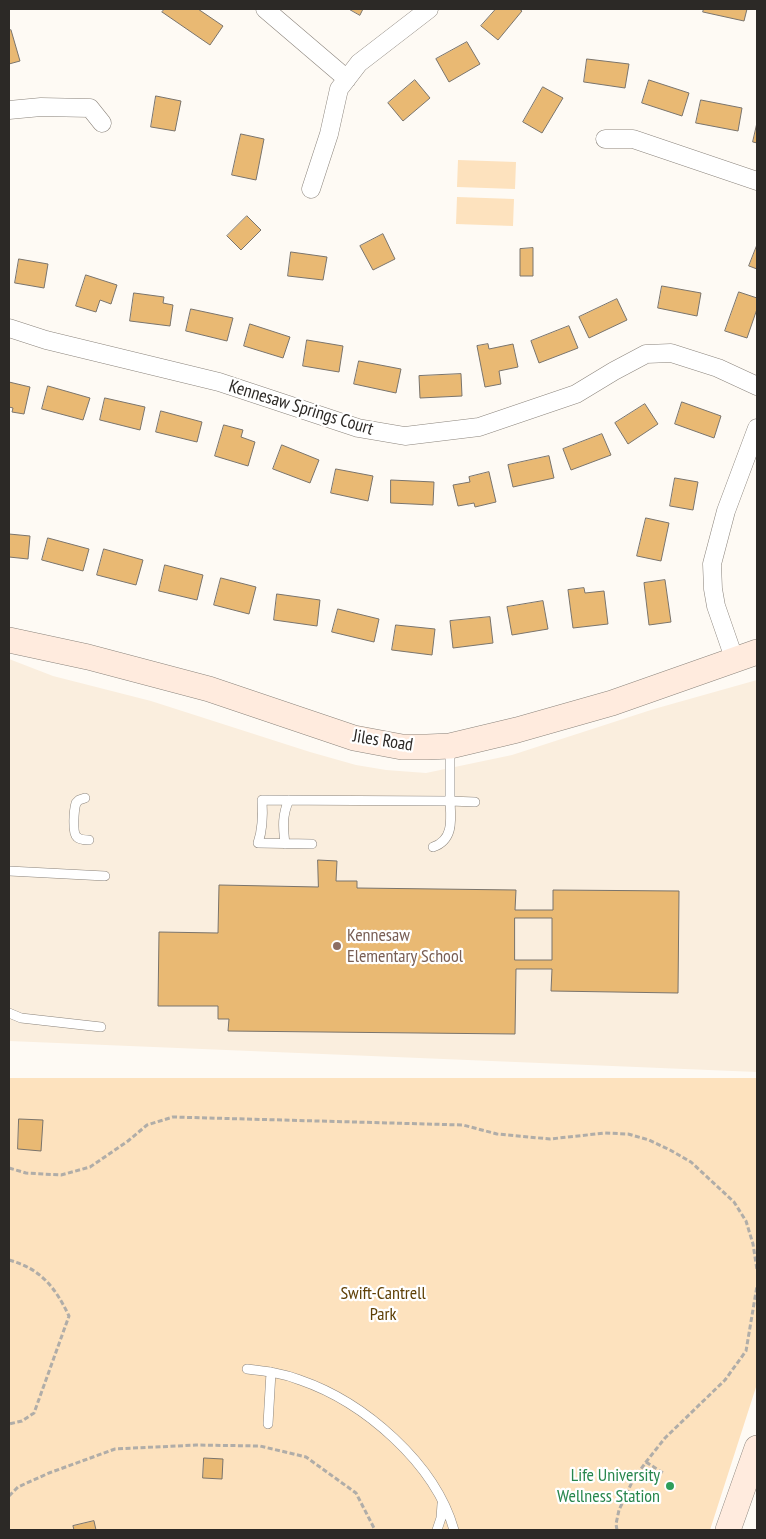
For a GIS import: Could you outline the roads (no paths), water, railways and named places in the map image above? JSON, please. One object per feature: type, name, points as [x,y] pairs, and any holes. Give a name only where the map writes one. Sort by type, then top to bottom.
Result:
[{"type":"street","points":[[265,9],[347,79]]},
{"type":"street","points":[[311,189],[330,134],[339,89],[359,63],[429,9]]},
{"type":"street","points":[[9,110],[41,107],[90,108],[102,123]]},
{"type":"street","points":[[605,139],[633,139],[757,181]]},
{"type":"street","name":"Kennesaw Springs Court","points":[[9,328],[46,340],[219,382],[358,428],[406,436],[479,427],[497,421],[576,394],[646,354],[671,353],[718,368],[757,386]]},
{"type":"street","points":[[735,661],[716,606],[712,589],[712,564],[726,511],[757,428]]},
{"type":"street","name":"Jiles Road","points":[[9,640],[88,657],[200,686],[354,738],[402,747],[450,746],[517,730],[612,703],[757,652]]},
{"type":"street","points":[[728,1530],[757,1448]]},
{"type":"lane","points":[[433,847],[441,844],[448,834],[450,827],[450,746]]},
{"type":"lane","points":[[85,798],[76,803],[74,830],[75,836],[78,838],[90,840]]},
{"type":"lane","points":[[312,844],[258,843],[263,820],[262,800],[475,802]]},
{"type":"lane","points":[[284,844],[282,822],[284,810],[289,800]]},
{"type":"lane","points":[[9,871],[105,876]]},
{"type":"lane","points":[[9,1013],[21,1018],[101,1026]]},
{"type":"lane","points":[[247,1369],[271,1372],[311,1384],[367,1416],[412,1458],[434,1487],[454,1530]]},
{"type":"lane","points":[[268,1424],[271,1372]]},
{"type":"lane","points":[[437,1530],[441,1518],[442,1501]]},
{"type":"place","name":"Kennesaw Elementary School","points":[[337,946]]},
{"type":"place","name":"Life University Wellness Station","points":[[670,1486]]},
{"type":"park label","name":"Swift-Cantrell Park","points":[[383,1304]]}]
